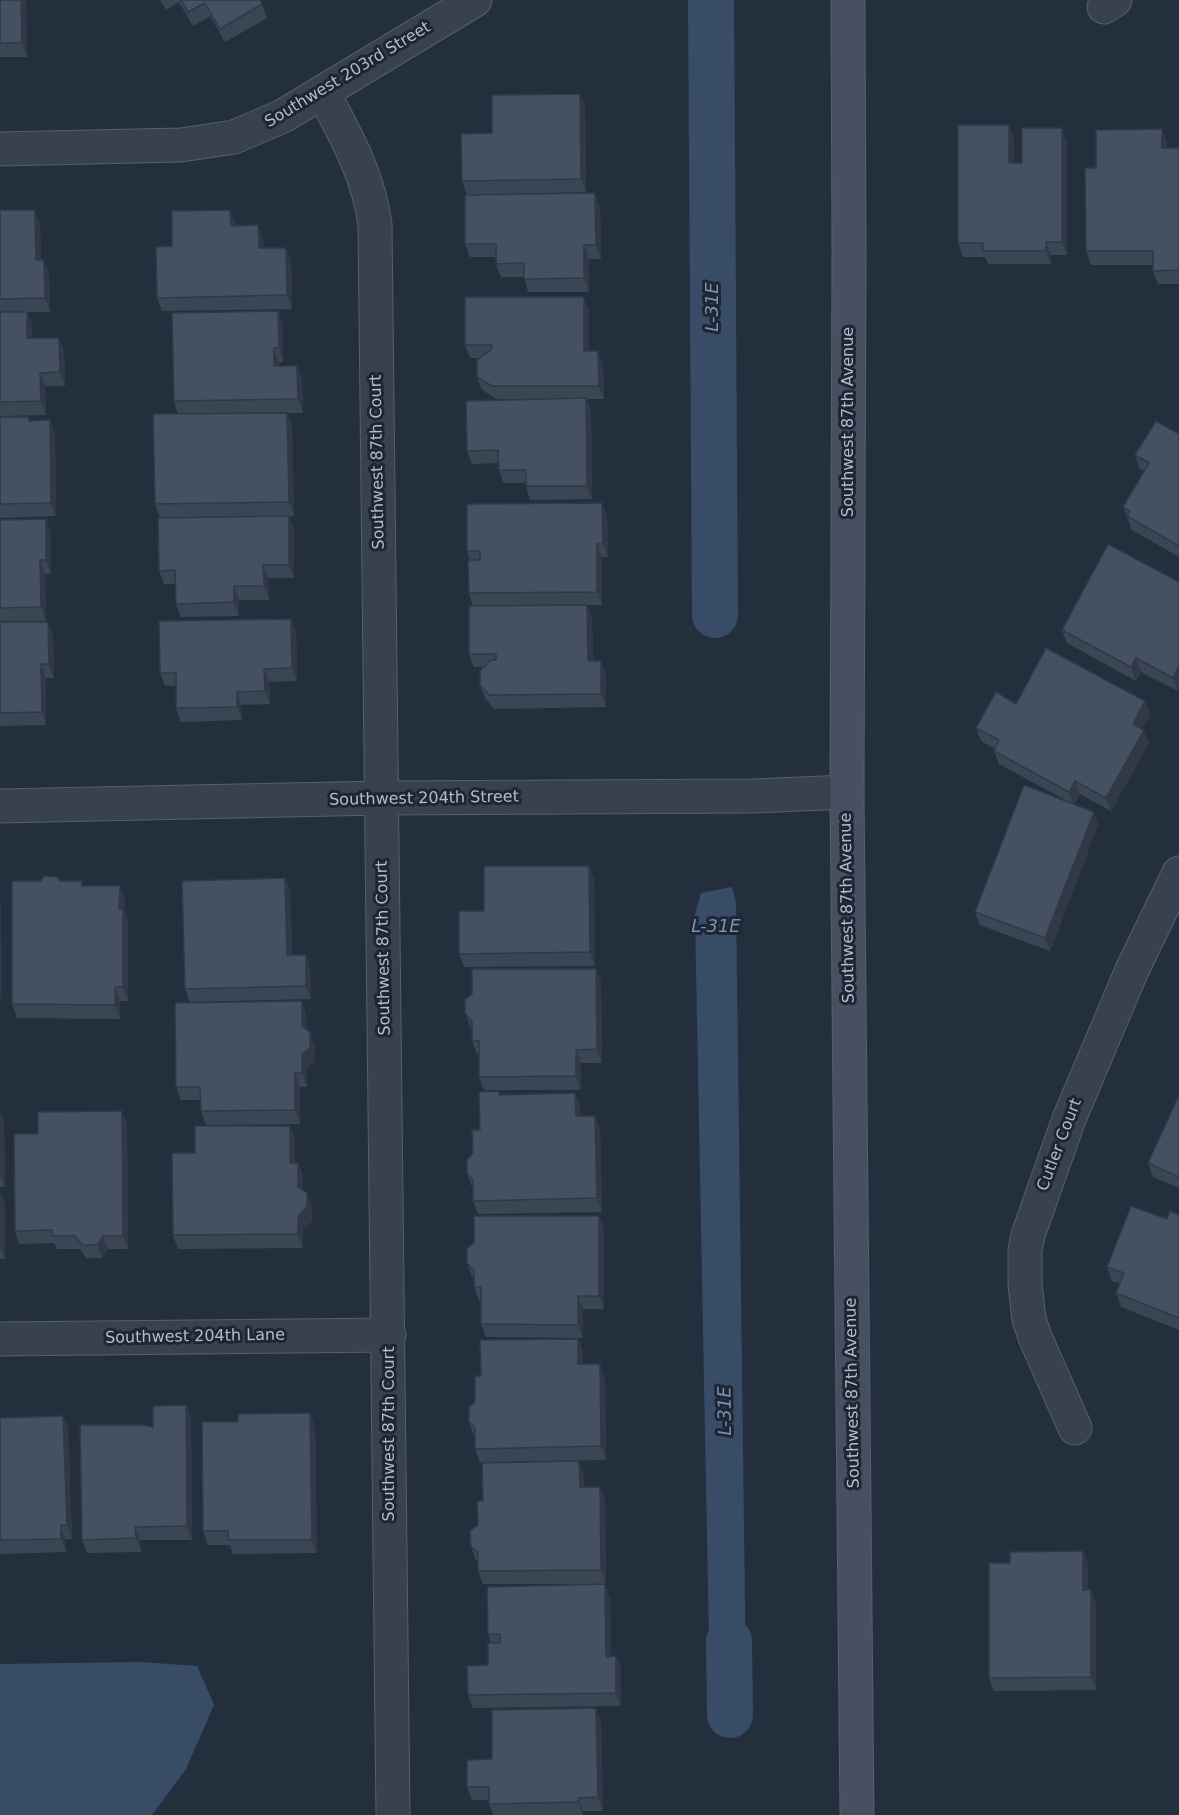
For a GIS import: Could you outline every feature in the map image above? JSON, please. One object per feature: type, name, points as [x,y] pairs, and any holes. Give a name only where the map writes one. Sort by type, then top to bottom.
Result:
[{"type":"street","name":"Southwest 203rd Street","points":[[0,148],[180,145],[234,137],[283,116],[475,0]]},
{"type":"street","name":"Southwest 87th Avenue","points":[[848,0],[847,792],[857,1815]]},
{"type":"street","name":"Southwest 87th Court","points":[[323,93],[367,183],[375,225],[393,1815]]},
{"type":"street","name":"Southwest 204th Street","points":[[0,806],[382,798],[753,796],[847,792]]},
{"type":"street","name":"Cutler Court","points":[[1075,1428],[1029,1319],[1025,1284],[1027,1243],[1042,1191],[1069,1119],[1132,970],[1179,873]]},
{"type":"street","name":"Southwest 204th Lane","points":[[0,1339],[389,1335]]},
{"type":"water","name":"L-31E","points":[[732,887],[736,903],[746,1686],[744,1705],[716,1705],[710,1692],[695,915],[701,893]]},
{"type":"water","points":[[140,1662],[197,1666],[214,1705],[186,1769],[152,1815],[0,1815],[0,1664]]},
{"type":"building","points":[[0,0],[21,0],[22,43],[0,43]]},
{"type":"building","points":[[181,0],[260,0],[262,4],[220,29],[205,3],[188,12]]},
{"type":"building","points":[[580,94],[581,179],[462,181],[461,134],[492,133],[492,95]]},
{"type":"building","points":[[958,125],[1009,125],[1009,163],[1022,163],[1022,128],[1062,128],[1062,242],[1046,242],[1046,251],[983,251],[983,243],[958,243]]},
{"type":"building","points":[[1162,129],[1162,148],[1179,148],[1179,270],[1153,271],[1153,251],[1086,251],[1085,168],[1096,168],[1096,130]]},
{"type":"building","points":[[595,193],[596,245],[584,245],[584,278],[524,279],[524,263],[496,264],[496,244],[465,244],[465,195]]},
{"type":"building","points":[[0,210],[35,210],[36,260],[44,260],[45,298],[0,299]]},
{"type":"building","points":[[230,210],[231,226],[258,225],[259,248],[286,248],[287,295],[157,298],[156,247],[172,246],[172,211]]},
{"type":"building","points":[[465,297],[584,297],[584,351],[598,351],[599,386],[492,386],[477,377],[477,360],[492,349],[492,345],[465,345]]},
{"type":"building","points":[[278,311],[279,348],[274,348],[274,366],[297,366],[298,399],[174,401],[172,313]]},
{"type":"building","points":[[0,312],[27,312],[27,338],[59,338],[60,372],[40,373],[41,401],[0,402]]},
{"type":"building","points":[[586,398],[587,486],[526,486],[526,470],[499,470],[498,450],[467,451],[466,401]]},
{"type":"building","points":[[287,413],[289,502],[155,504],[153,414]]},
{"type":"building","points":[[0,417],[29,417],[29,421],[50,420],[51,503],[0,504]]},
{"type":"building","points":[[1156,421],[1179,434],[1179,546],[1127,516],[1130,511],[1123,507],[1149,463],[1135,455]]},
{"type":"building","points":[[602,503],[603,544],[597,544],[597,592],[469,593],[468,560],[480,560],[480,551],[467,551],[467,504]]},
{"type":"building","points":[[289,516],[289,565],[263,565],[264,586],[234,586],[234,602],[176,604],[175,570],[159,571],[158,518]]},
{"type":"building","points":[[46,519],[46,560],[40,560],[41,607],[0,608],[0,520]]},
{"type":"building","points":[[1108,544],[1179,582],[1179,666],[1173,678],[1136,658],[1131,667],[1062,630]]},
{"type":"building","points":[[587,605],[588,661],[601,661],[601,694],[489,695],[480,685],[480,671],[491,660],[496,660],[496,654],[469,654],[469,606]]},
{"type":"building","points":[[291,619],[292,668],[264,669],[265,691],[237,692],[237,707],[176,708],[176,673],[160,673],[159,621]]},
{"type":"building","points":[[0,622],[48,622],[49,664],[41,664],[42,712],[0,713]]},
{"type":"building","points":[[1046,648],[1145,701],[1133,724],[1144,730],[1106,798],[1075,781],[1069,792],[994,751],[999,740],[976,728],[996,692],[1016,704]]},
{"type":"building","points":[[1024,785],[1094,812],[1045,938],[975,912]]},
{"type":"building","points":[[484,866],[589,866],[590,952],[459,954],[459,911],[484,911]]},
{"type":"building","points":[[44,876],[57,877],[60,881],[82,881],[82,886],[120,886],[119,909],[123,909],[123,987],[115,987],[115,1005],[12,1004],[12,881],[41,881]]},
{"type":"building","points":[[285,878],[287,955],[306,955],[306,986],[185,989],[182,881]]},
{"type":"building","points":[[472,969],[596,969],[597,1049],[576,1050],[576,1076],[479,1077],[479,1041],[472,1041],[472,1022],[465,1013],[465,1000],[472,994]]},
{"type":"building","points":[[302,1001],[302,1026],[310,1032],[310,1048],[302,1054],[302,1073],[295,1073],[295,1110],[201,1111],[200,1087],[176,1087],[175,1003]]},
{"type":"building","points":[[499,1091],[499,1095],[575,1093],[576,1116],[595,1116],[597,1198],[473,1201],[473,1180],[467,1174],[467,1160],[473,1153],[472,1130],[480,1130],[479,1092]]},
{"type":"building","points":[[1179,1095],[1179,1177],[1148,1163]]},
{"type":"building","points":[[122,1111],[123,1236],[103,1236],[97,1245],[82,1245],[75,1236],[52,1236],[52,1230],[15,1231],[14,1134],[38,1134],[38,1112]]},
{"type":"building","points":[[195,1126],[290,1126],[290,1163],[298,1163],[298,1187],[307,1193],[307,1207],[298,1216],[298,1234],[173,1235],[172,1153],[195,1153]]},
{"type":"building","points":[[1131,1206],[1167,1219],[1170,1211],[1179,1215],[1179,1318],[1116,1293],[1124,1273],[1107,1267]]},
{"type":"building","points":[[474,1216],[599,1216],[599,1296],[578,1296],[578,1325],[481,1324],[481,1287],[474,1287],[474,1270],[467,1263],[467,1248],[474,1243]]},
{"type":"building","points":[[578,1339],[578,1364],[600,1364],[601,1446],[475,1449],[475,1428],[469,1422],[469,1407],[475,1402],[475,1376],[481,1376],[480,1340]]},
{"type":"building","points":[[186,1405],[187,1526],[135,1527],[136,1538],[82,1540],[80,1425],[153,1427],[153,1406]]},
{"type":"building","points":[[310,1413],[312,1540],[228,1540],[228,1531],[203,1531],[202,1422],[238,1422],[238,1414]]},
{"type":"building","points":[[63,1416],[67,1525],[61,1525],[61,1539],[0,1540],[0,1418]]},
{"type":"building","points":[[579,1461],[580,1487],[600,1487],[601,1570],[478,1571],[478,1552],[471,1547],[470,1531],[478,1525],[477,1501],[483,1501],[482,1463]]},
{"type":"building","points":[[1083,1551],[1083,1590],[1091,1590],[1091,1677],[989,1678],[989,1563],[1010,1563],[1010,1552]]},
{"type":"building","points":[[605,1584],[606,1657],[616,1656],[616,1693],[468,1695],[467,1666],[488,1665],[488,1643],[500,1643],[500,1634],[488,1634],[487,1587]]},
{"type":"building","points":[[596,1708],[598,1797],[578,1798],[578,1802],[489,1804],[489,1787],[467,1787],[467,1760],[492,1759],[492,1710]]},
{"type":"waterway","name":"L-31E","points":[[711,0],[715,615]]},
{"type":"waterway","name":"L-31E","points":[[729,1641],[730,1715]]}]
